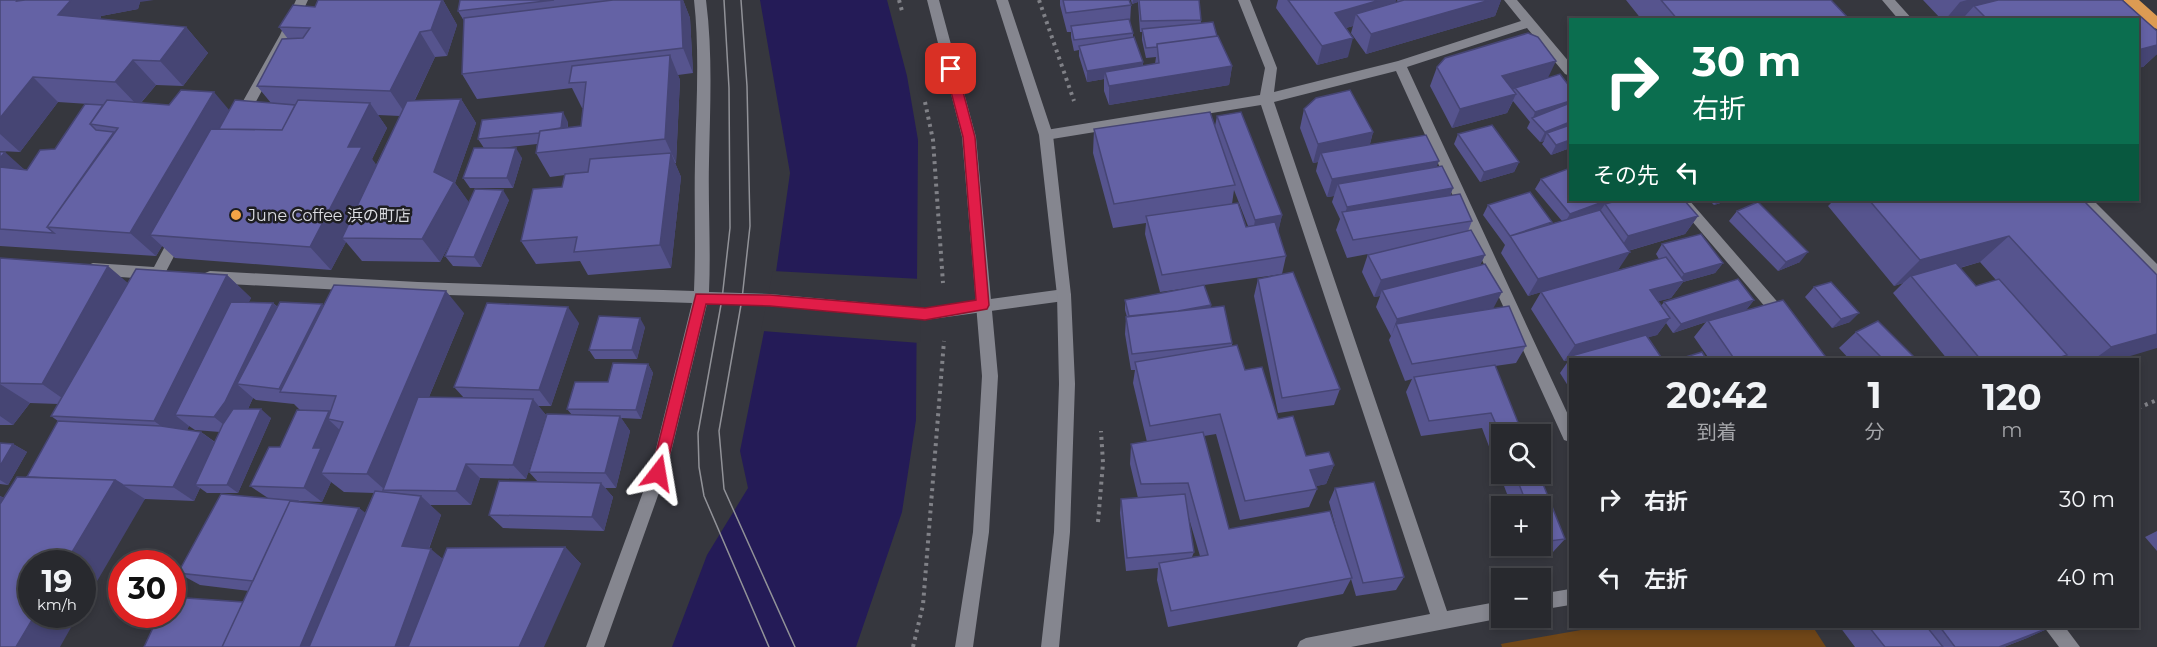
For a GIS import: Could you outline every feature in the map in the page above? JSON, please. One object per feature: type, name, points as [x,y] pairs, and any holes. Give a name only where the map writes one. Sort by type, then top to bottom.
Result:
[{"type":"highway","points":[[2130,0],[2157,24]]},
{"type":"street","points":[[231,136],[286,35],[302,0]]},
{"type":"street","points":[[595,647],[658,473],[701,298],[704,235],[702,170],[704,35],[700,0]]},
{"type":"street","points":[[933,0],[969,137],[990,376],[981,532],[964,647]]},
{"type":"street","points":[[1002,0],[1047,135],[1064,295],[1067,384],[1062,532],[1050,647]]},
{"type":"street","points":[[1244,0],[1271,68],[1266,99],[1441,620]]},
{"type":"street","points":[[1510,0],[1569,70]]},
{"type":"street","points":[[1888,0],[1905,18]]},
{"type":"street","points":[[1047,135],[1266,99],[1400,65],[1529,23]]},
{"type":"street","points":[[1400,65],[1569,433]]},
{"type":"street","points":[[1682,201],[1797,333]]},
{"type":"street","points":[[2086,201],[2157,273]]},
{"type":"street","points":[[143,300],[163,274],[187,217]]},
{"type":"street","points":[[78,268],[163,274]]},
{"type":"street","points":[[192,276],[418,288],[770,300],[925,314],[1064,295]]},
{"type":"street","points":[[1551,601],[1569,597]]},
{"type":"street","points":[[1306,647],[1360,642],[1441,620],[1491,611]]},
{"type":"street","points":[[2054,628],[2071,647]]},
{"type":"path","points":[[899,0],[905,21]]},
{"type":"path","points":[[1039,0],[1078,111]]},
{"type":"path","points":[[924,96],[933,140],[944,292]]},
{"type":"path","points":[[913,647],[923,605],[944,353],[943,332]]},
{"type":"path","points":[[2139,408],[2157,400]]},
{"type":"shaded area","points":[[760,0],[887,0],[907,76],[918,140],[916,420],[902,512],[856,647],[672,647],[707,555],[748,488],[740,451],[776,272],[790,173]]},
{"type":"shaded area","points":[[1592,628],[1814,628],[1826,647],[1502,647],[1501,644]]},
{"type":"pier","points":[[773,271],[921,279],[920,343],[761,331]]},
{"type":"building","points":[[0,0],[71,0],[58,15],[186,27],[160,61],[133,60],[115,82],[33,77],[0,118]]},
{"type":"building","points":[[318,0],[442,0],[431,30],[420,32],[390,91],[257,86],[282,39],[303,38],[310,28],[279,27],[293,5],[315,7]]},
{"type":"building","points":[[460,0],[554,0],[458,11]]},
{"type":"building","points":[[613,0],[681,0],[683,48],[462,74],[464,18]]},
{"type":"building","points":[[1063,0],[1129,0],[1131,5],[1066,13]]},
{"type":"building","points":[[1139,0],[1199,0],[1201,20],[1141,21]]},
{"type":"building","points":[[1288,0],[1380,0],[1335,13],[1353,38],[1322,46]]},
{"type":"building","points":[[1404,0],[1490,0],[1371,34],[1356,14]]},
{"type":"building","points":[[1661,0],[1831,0],[1848,18],[1676,18]]},
{"type":"building","points":[[1998,0],[2122,0],[2157,31],[2157,45],[2139,50],[2139,18],[1986,18],[1974,6]]},
{"type":"building","points":[[1129,19],[1133,33],[1074,40],[1071,26]]},
{"type":"building","points":[[1213,22],[1217,36],[1157,44],[1157,47],[1146,48],[1142,29]]},
{"type":"building","points":[[1528,33],[1538,37],[1556,61],[1502,76],[1516,94],[1460,109],[1437,67],[1445,58]]},
{"type":"building","points":[[1218,36],[1232,66],[1109,86],[1105,72],[1159,63],[1157,44]]},
{"type":"building","points":[[1134,37],[1143,62],[1087,71],[1079,46]]},
{"type":"building","points":[[670,55],[665,139],[536,153],[540,131],[581,126],[586,82],[569,83],[572,66]]},
{"type":"building","points":[[1560,74],[1569,86],[1569,101],[1535,112],[1515,88]]},
{"type":"building","points":[[181,90],[214,92],[130,233],[47,227],[118,128],[90,124],[107,100],[169,105]]},
{"type":"building","points":[[1350,90],[1373,132],[1318,144],[1304,109],[1316,98]]},
{"type":"building","points":[[461,99],[434,172],[454,182],[422,239],[342,238],[407,101]]},
{"type":"building","points":[[235,100],[295,105],[282,130],[219,129]]},
{"type":"building","points":[[298,100],[370,103],[348,147],[362,147],[310,247],[150,235],[211,129],[282,130]]},
{"type":"building","points":[[1569,103],[1569,122],[1545,132],[1532,118]]},
{"type":"building","points":[[85,104],[103,105],[90,124],[96,130],[114,132],[47,227],[54,233],[0,229],[0,167],[27,170],[40,150],[55,149]]},
{"type":"building","points":[[563,112],[561,128],[539,133],[478,139],[482,120]]},
{"type":"building","points":[[1210,112],[1235,185],[1114,204],[1094,129]]},
{"type":"building","points":[[1241,112],[1282,215],[1255,220],[1217,116]]},
{"type":"building","points":[[1492,125],[1519,162],[1484,172],[1458,134]]},
{"type":"building","points":[[1569,125],[1569,140],[1556,145],[1547,133]]},
{"type":"building","points":[[1426,135],[1439,161],[1332,179],[1321,153]]},
{"type":"building","points":[[474,148],[516,148],[507,178],[463,178]]},
{"type":"building","points":[[671,153],[660,245],[574,252],[577,237],[521,241],[533,189],[562,187],[565,174],[588,172],[590,159]]},
{"type":"building","points":[[1442,166],[1453,188],[1347,207],[1338,184]]},
{"type":"building","points":[[1569,168],[1569,201],[1605,201],[1570,214],[1541,179]]},
{"type":"building","points":[[475,189],[503,190],[474,257],[445,256]]},
{"type":"building","points":[[1530,192],[1552,222],[1510,236],[1488,205]]},
{"type":"building","points":[[1460,194],[1472,221],[1353,240],[1342,212]]},
{"type":"building","points":[[1616,201],[1685,201],[1698,216],[1628,236],[1605,204]]},
{"type":"building","points":[[1870,201],[2084,201],[2157,275],[2157,334],[2111,347],[2009,236],[1920,260]]},
{"type":"building","points":[[1758,202],[1808,252],[1786,262],[1737,211]]},
{"type":"building","points":[[1238,203],[1246,227],[1275,222],[1286,256],[1162,275],[1146,216]]},
{"type":"building","points":[[1600,210],[1630,252],[1538,279],[1510,236]]},
{"type":"building","points":[[1471,230],[1485,255],[1381,280],[1368,255]]},
{"type":"building","points":[[1701,234],[1723,263],[1684,274],[1662,244]]},
{"type":"building","points":[[1666,257],[1684,281],[1650,290],[1670,318],[1575,345],[1541,292]]},
{"type":"building","points":[[0,258],[108,266],[42,384],[0,383]]},
{"type":"building","points":[[1956,263],[1976,286],[1999,279],[2067,355],[2058,358],[1979,358],[1911,276]]},
{"type":"building","points":[[1485,264],[1502,292],[1397,319],[1382,290]]},
{"type":"building","points":[[136,269],[227,275],[154,421],[51,416]]},
{"type":"building","points":[[1293,272],[1340,389],[1282,398],[1258,279]]},
{"type":"building","points":[[1738,279],[1754,300],[1681,324],[1664,302]]},
{"type":"building","points":[[1831,282],[1859,313],[1841,319],[1814,287]]},
{"type":"building","points":[[334,285],[446,291],[367,474],[321,473],[343,422],[328,419],[336,396],[280,392]]},
{"type":"building","points":[[1204,285],[1211,305],[1129,316],[1125,300]]},
{"type":"building","points":[[1783,300],[1826,358],[1734,358],[1708,321]]},
{"type":"building","points":[[231,302],[273,303],[225,402],[214,417],[175,415]]},
{"type":"building","points":[[280,302],[322,304],[279,389],[237,384]]},
{"type":"building","points":[[487,303],[568,307],[539,390],[454,387]]},
{"type":"building","points":[[1224,306],[1232,343],[1132,354],[1126,317]]},
{"type":"building","points":[[1509,306],[1526,346],[1412,364],[1396,324]]},
{"type":"building","points":[[599,316],[640,318],[632,350],[589,350]]},
{"type":"building","points":[[1878,321],[1915,358],[1882,358],[1856,332]]},
{"type":"building","points":[[1646,335],[1662,358],[1572,358],[1571,356]]},
{"type":"building","points":[[1237,345],[1245,370],[1262,367],[1278,419],[1293,416],[1306,456],[1329,452],[1334,465],[1310,470],[1317,489],[1245,501],[1220,414],[1150,426],[1135,362]]},
{"type":"building","points":[[1702,352],[1706,358],[1682,358]]},
{"type":"building","points":[[613,363],[648,364],[636,410],[567,409],[575,382],[608,382]]},
{"type":"building","points":[[1495,365],[1519,424],[1496,424],[1491,413],[1429,421],[1414,377]]},
{"type":"building","points":[[418,397],[533,399],[513,465],[466,464],[456,491],[383,490]]},
{"type":"building","points":[[233,409],[261,409],[227,485],[195,485],[223,424]]},
{"type":"building","points":[[297,410],[329,411],[313,448],[321,448],[304,488],[250,486],[269,447],[280,447]]},
{"type":"building","points":[[547,414],[620,416],[605,473],[529,472]]},
{"type":"building","points":[[58,421],[161,426],[201,432],[173,487],[123,485],[115,480],[27,477]]},
{"type":"building","points":[[1203,432],[1229,529],[1330,511],[1352,578],[1171,611],[1159,563],[1208,555],[1188,483],[1141,484],[1131,444]]},
{"type":"building","points":[[0,443],[13,444],[0,466]]},
{"type":"building","points":[[17,477],[115,480],[73,550],[18,550],[18,628],[27,628],[16,647],[0,647],[0,504]]},
{"type":"building","points":[[499,481],[601,483],[592,517],[489,515]]},
{"type":"building","points":[[1374,482],[1404,577],[1363,583],[1335,488]]},
{"type":"building","points":[[1519,484],[1543,484],[1548,496],[1524,496]]},
{"type":"building","points":[[375,491],[421,496],[402,546],[431,549],[395,647],[309,647]]},
{"type":"building","points":[[221,494],[298,501],[290,501],[253,581],[186,574],[186,558]]},
{"type":"building","points":[[1185,494],[1194,552],[1127,558],[1121,499]]},
{"type":"building","points":[[290,501],[359,508],[300,647],[222,647]]},
{"type":"building","points":[[1551,504],[1565,539],[1551,541]]},
{"type":"building","points":[[565,547],[519,647],[408,647],[447,548]]},
{"type":"building","points":[[186,598],[243,602],[222,647],[144,647],[153,628],[186,628]]},
{"type":"building","points":[[1870,628],[1928,628],[1943,647],[1885,647]]},
{"type":"building","points":[[1941,628],[2048,628],[1999,647],[1955,647]]},
{"type":"tram line","points":[[724,0],[729,88],[730,228],[722,299],[698,433],[699,467],[704,496],[769,647]]},
{"type":"tram line","points":[[741,0],[747,86],[750,226],[742,299],[719,431],[724,489],[795,647]]},
{"type":"place","name":"June Coffee 浜の町店","points":[[236,215]]},
{"type":"route","points":[[658,473],[701,298],[770,300],[925,314],[983,305],[969,137],[951,69]]}]
